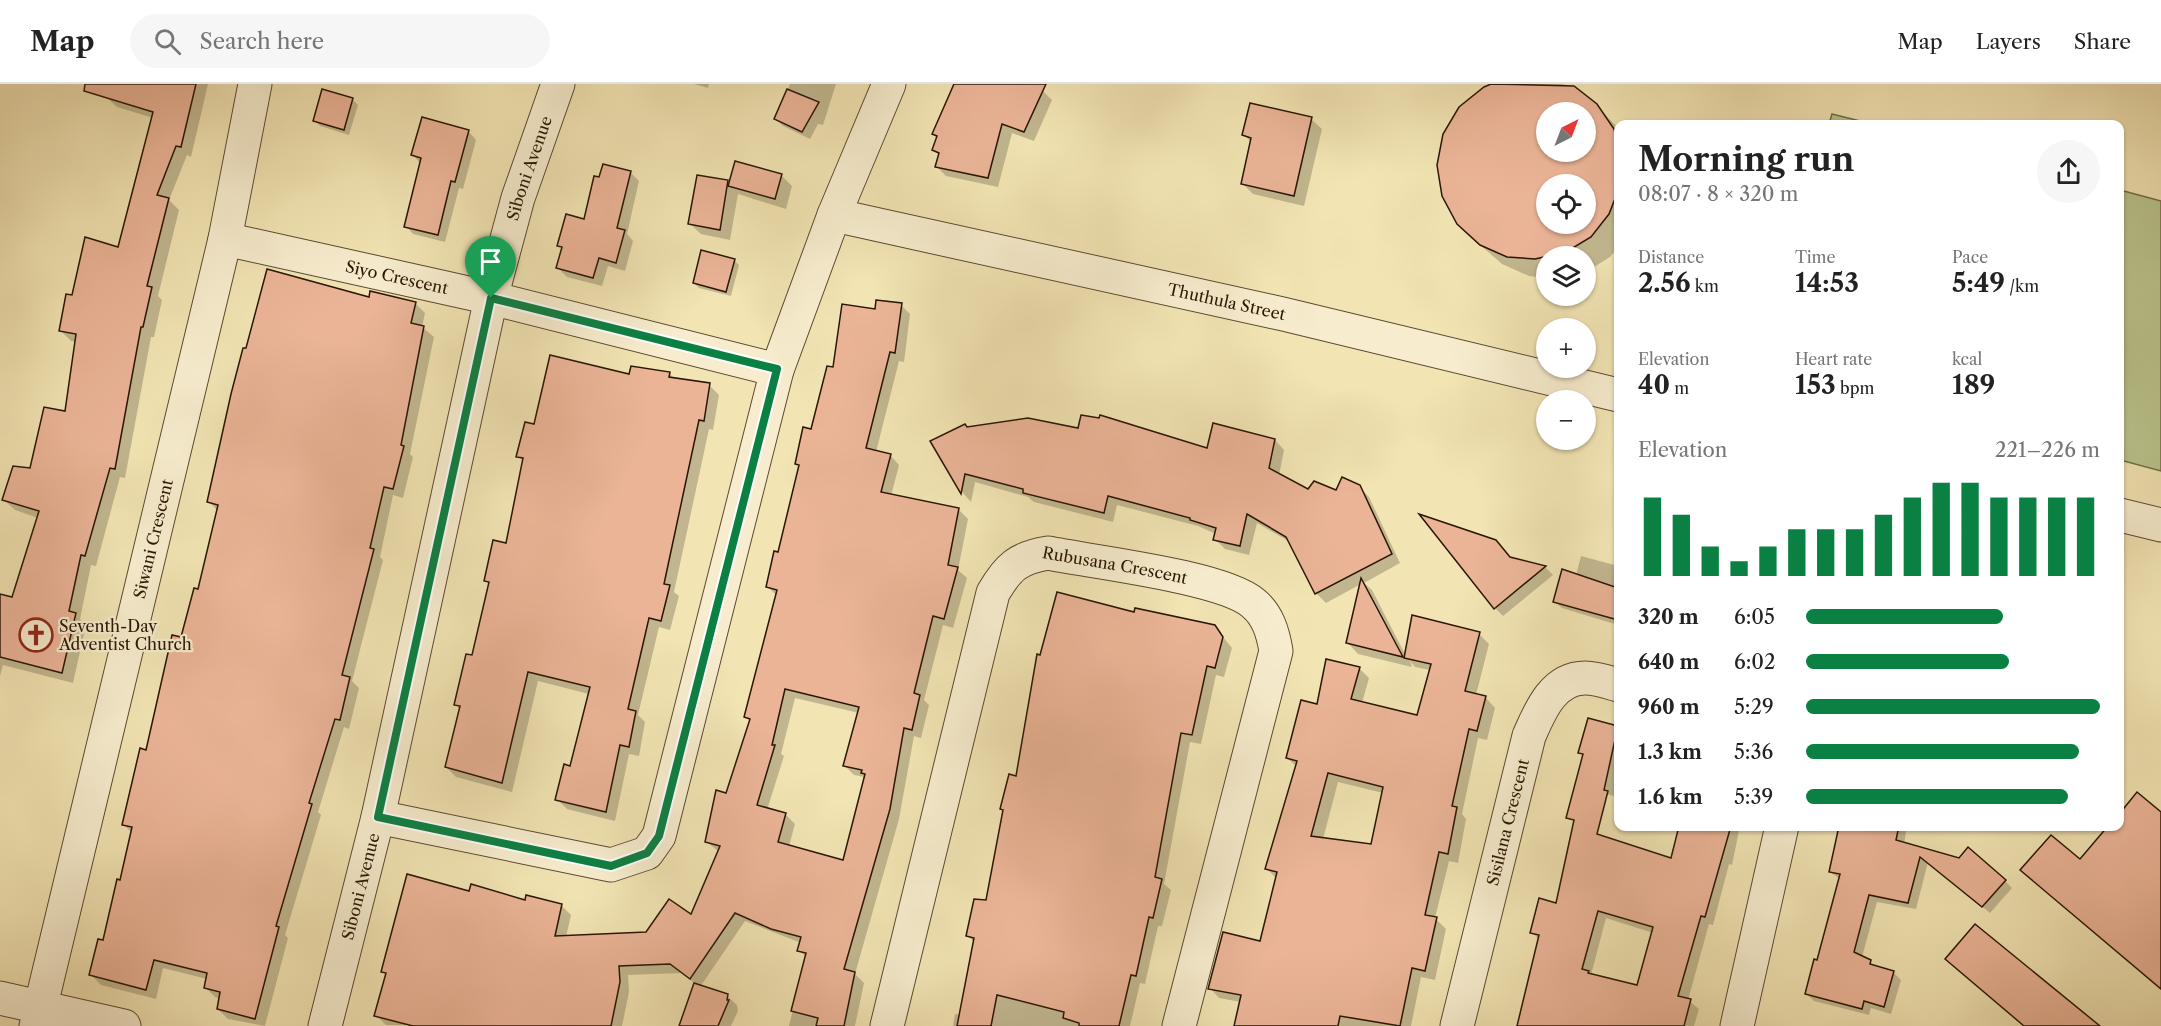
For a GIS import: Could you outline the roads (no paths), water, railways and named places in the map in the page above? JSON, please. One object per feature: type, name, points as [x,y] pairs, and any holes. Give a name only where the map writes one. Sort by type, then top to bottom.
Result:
[{"type":"street","name":"Siwani Crescent","points":[[38,1017],[225,239],[255,84]]},
{"type":"street","name":"Siboni Avenue","points":[[325,1026],[378,817],[491,298],[518,198],[558,84]]},
{"type":"street","points":[[378,817],[611,866],[647,853],[659,836],[777,369],[834,215],[889,84]]},
{"type":"street","name":"Thuthula Street","points":[[834,215],[1294,317],[1614,394]]},
{"type":"street","name":"Siyo Crescent","points":[[225,239],[491,298],[777,369]]},
{"type":"street","points":[[2124,516],[2161,525]]},
{"type":"street","name":"Rubusana Crescent","points":[[887,1026],[993,593],[1004,575],[1016,563],[1029,556],[1048,553],[1204,583],[1234,591],[1253,603],[1265,617],[1273,633],[1276,651],[1179,1026]]},
{"type":"street","name":"Sisilana Crescent","points":[[1456,1026],[1529,736],[1541,710],[1553,692],[1569,680],[1586,677],[1614,684]]},
{"type":"street","points":[[1737,1026],[1781,831]]},
{"type":"street","points":[[0,998],[38,1017],[124,1026]]},
{"type":"place","name":"Seventh-Day Adventist Church","points":[[36,635]]}]
